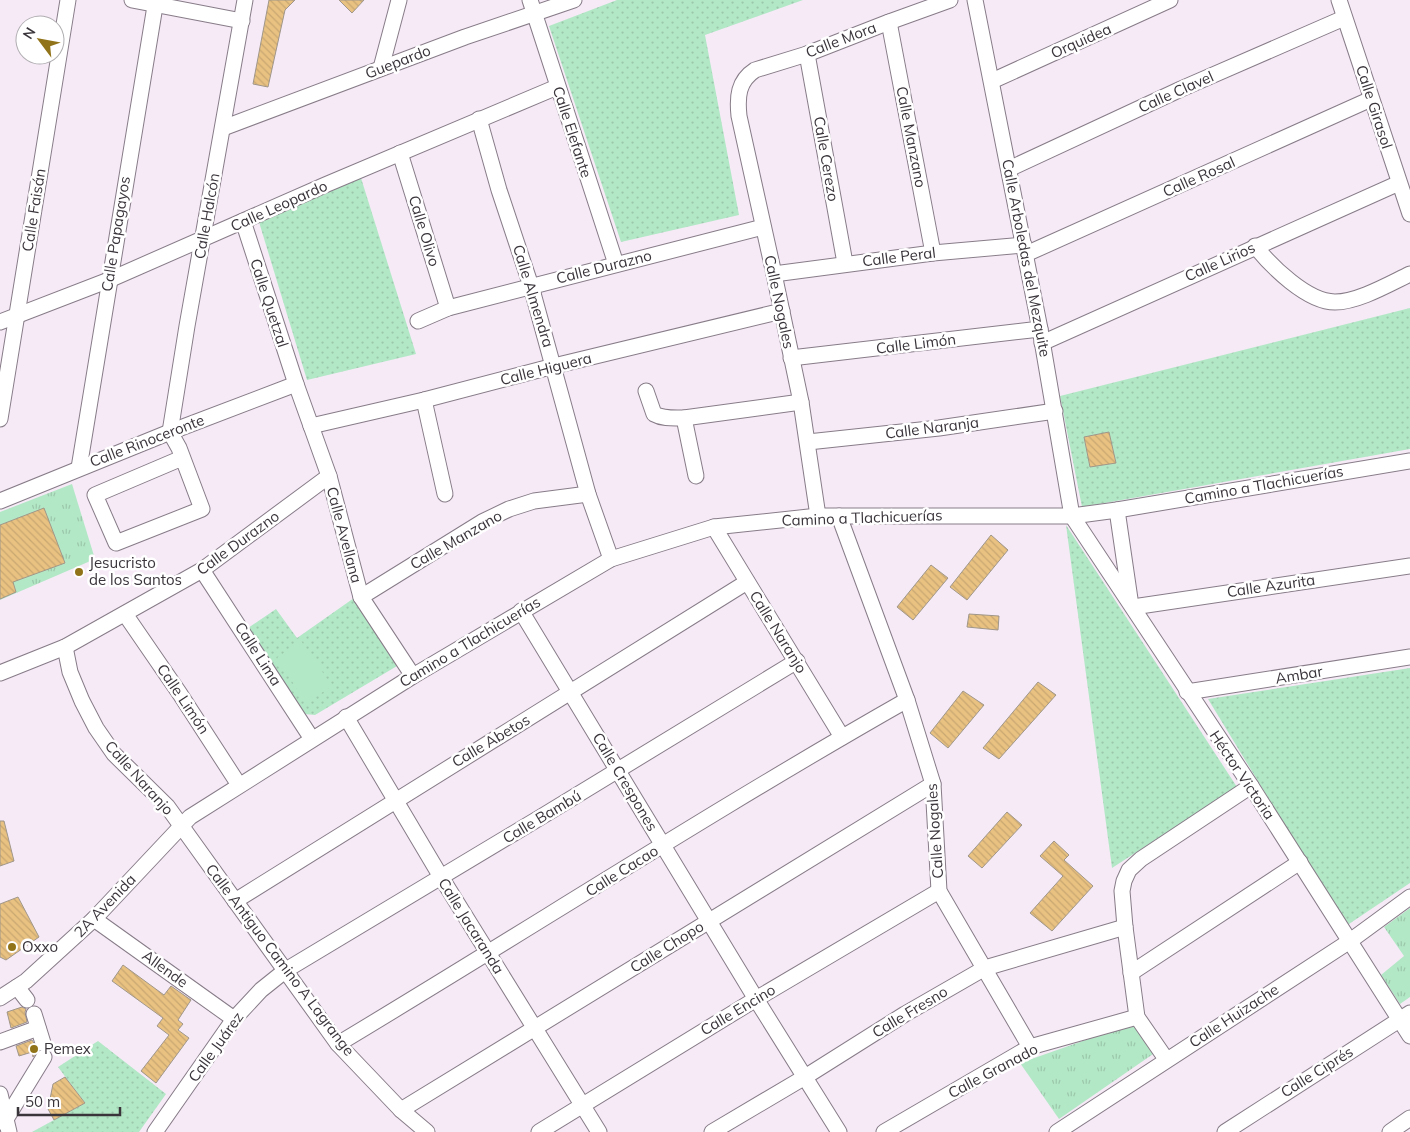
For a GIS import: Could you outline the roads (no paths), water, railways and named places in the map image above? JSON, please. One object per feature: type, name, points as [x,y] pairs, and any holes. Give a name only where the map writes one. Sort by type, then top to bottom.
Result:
[{"type":"street","name":"Calle Faisán","points":[[0,419],[68,0]]},
{"type":"street","points":[[132,0],[155,2],[242,21]]},
{"type":"street","name":"Calle Halcón","points":[[170,432],[245,0]]},
{"type":"street","points":[[381,68],[400,0]]},
{"type":"street","name":"Guepardo","points":[[223,128],[381,68],[532,6],[574,0]]},
{"type":"street","name":"Calle Mora","points":[[739,88],[748,75],[755,70],[807,54],[950,0]]},
{"type":"street","name":"Calle Arboledas del Mezquite","points":[[975,0],[1025,249],[1072,516]]},
{"type":"street","name":"Orquidea","points":[[992,81],[1170,0]]},
{"type":"street","name":"Calle Girasol","points":[[1339,0],[1410,214]]},
{"type":"street","name":"Calle Papagayos","points":[[78,468],[155,2]]},
{"type":"street","name":"Calle Elefante","points":[[532,6],[616,264]]},
{"type":"street","name":"Calle Clavel","points":[[1009,169],[1181,89],[1344,18]]},
{"type":"street","name":"Calle Manzano","points":[[889,22],[933,253]]},
{"type":"street","name":"Calle Cerezo","points":[[807,54],[845,263]]},
{"type":"street","name":"Calle Leopardo","points":[[0,322],[109,280],[400,153],[557,87]]},
{"type":"street","name":"Calle Nogales","points":[[739,88],[739,116],[801,402],[818,516]]},
{"type":"street","name":"Calle Rosal","points":[[1025,249],[1371,99]]},
{"type":"street","name":"Calle Almendra","points":[[479,119],[531,286],[588,494],[611,559]]},
{"type":"street","name":"Calle Olivo","points":[[400,153],[448,308]]},
{"type":"street","name":"Calle Lirios","points":[[1041,336],[1256,246],[1399,183]]},
{"type":"street","name":"Calle Quetzal","points":[[243,221],[296,384]]},
{"type":"street","name":"Calle Durazno","points":[[418,321],[448,308],[763,227]]},
{"type":"street","points":[[1256,246],[1266,260],[1312,295],[1334,302],[1347,300],[1410,274]]},
{"type":"street","name":"Calle Peral","points":[[774,274],[845,263],[933,253],[1025,249]]},
{"type":"street","name":"Calle Higuera","points":[[311,426],[424,400],[554,366],[782,311]]},
{"type":"street","name":"Calle Limón","points":[[791,358],[1041,336]]},
{"type":"street","name":"Calle Avellana","points":[[296,384],[329,476],[361,597],[412,676]]},
{"type":"street","name":"Calle Rinoceronte","points":[[0,500],[296,384]]},
{"type":"street","points":[[646,390],[654,414],[660,417],[684,418],[801,402]]},
{"type":"street","points":[[424,400],[444,494]]},
{"type":"street","name":"Calle Naranja","points":[[808,442],[938,428],[1055,411]]},
{"type":"street","points":[[684,418],[696,476]]},
{"type":"street","points":[[170,432],[182,458],[202,509],[116,543],[95,495],[182,458]]},
{"type":"street","name":"Camino a Tlachicuerías","points":[[181,826],[190,817],[239,785],[412,676],[611,559],[714,527],[818,516],[1072,516],[1118,510],[1410,460]]},
{"type":"street","name":"Calle Durazno","points":[[0,673],[65,647],[202,570],[329,476]]},
{"type":"street","name":"Calle Manzano","points":[[361,597],[482,522],[508,509],[534,501],[588,494]]},
{"type":"street","points":[[1118,510],[1132,605]]},
{"type":"street","name":"Calle Nogales","points":[[838,516],[907,700],[933,784],[939,891],[1030,1047]]},
{"type":"street","name":"Héctor Victoria","points":[[1072,516],[1251,786],[1350,941],[1405,1016],[1410,1036]]},
{"type":"street","name":"Calle Naranjo","points":[[714,527],[842,737]]},
{"type":"street","name":"Calle Azurita","points":[[1132,605],[1410,566]]},
{"type":"street","name":"Calle Lima","points":[[202,570],[312,739]]},
{"type":"street","name":"Calle Abetos","points":[[235,901],[395,800],[571,694],[747,582]]},
{"type":"street","name":"Calle Crespones","points":[[521,611],[756,999],[840,1132]]},
{"type":"street","name":"Calle Limón","points":[[125,614],[239,785]]},
{"type":"street","name":"Calle Naranjo","points":[[65,647],[70,672],[96,728],[114,754],[167,806],[181,826]]},
{"type":"street","name":"Ambar","points":[[1187,692],[1410,657]]},
{"type":"street","name":"Calle Bambú","points":[[286,970],[797,661]]},
{"type":"street","name":"Calle Cacao","points":[[338,1044],[663,845],[907,700]]},
{"type":"street","name":"Calle Jacaranda","points":[[346,717],[441,877],[599,1132]]},
{"type":"street","name":"Calle Chopo","points":[[401,1110],[535,1029],[708,920],[933,784]]},
{"type":"street","points":[[1166,1059],[1137,1017],[1125,927],[1122,891],[1124,881],[1129,870],[1140,859],[1251,786]]},
{"type":"street","name":"Calle Antiguo Camino A Lagrange","points":[[181,826],[338,1044],[401,1110],[427,1132]]},
{"type":"street","name":"2A Avenida","points":[[0,998],[17,987],[55,956],[94,919],[181,826]]},
{"type":"street","points":[[1131,973],[1300,862]]},
{"type":"street","name":"Calle Encino","points":[[539,1132],[756,999],[939,891]]},
{"type":"street","name":"Calle Huizache","points":[[1061,1131],[1166,1059],[1350,941],[1410,897]]},
{"type":"street","name":"Allende","points":[[94,919],[234,1019]]},
{"type":"street","name":"Calle Fresno","points":[[712,1132],[805,1077],[904,1014],[985,968],[1125,927]]},
{"type":"street","name":"Calle Juárez","points":[[155,1132],[234,1019],[261,990],[286,970]]},
{"type":"street","points":[[17,987],[27,1000]]},
{"type":"street","name":"Calle Ciprés","points":[[1225,1132],[1405,1016]]},
{"type":"street","name":"Calle Granado","points":[[884,1132],[1030,1047],[1137,1017]]},
{"type":"street","points":[[0,1042],[36,1021],[43,1050],[5,1124]]},
{"type":"street","points":[[0,1096],[5,1124]]},
{"type":"street","points":[[1390,1132],[1410,1118]]},
{"type":"place","name":"Jesucristo de los Santos","points":[[79,572]]},
{"type":"place","name":"Oxxo","points":[[12,947]]},
{"type":"place","name":"Pemex","points":[[34,1049]]}]
